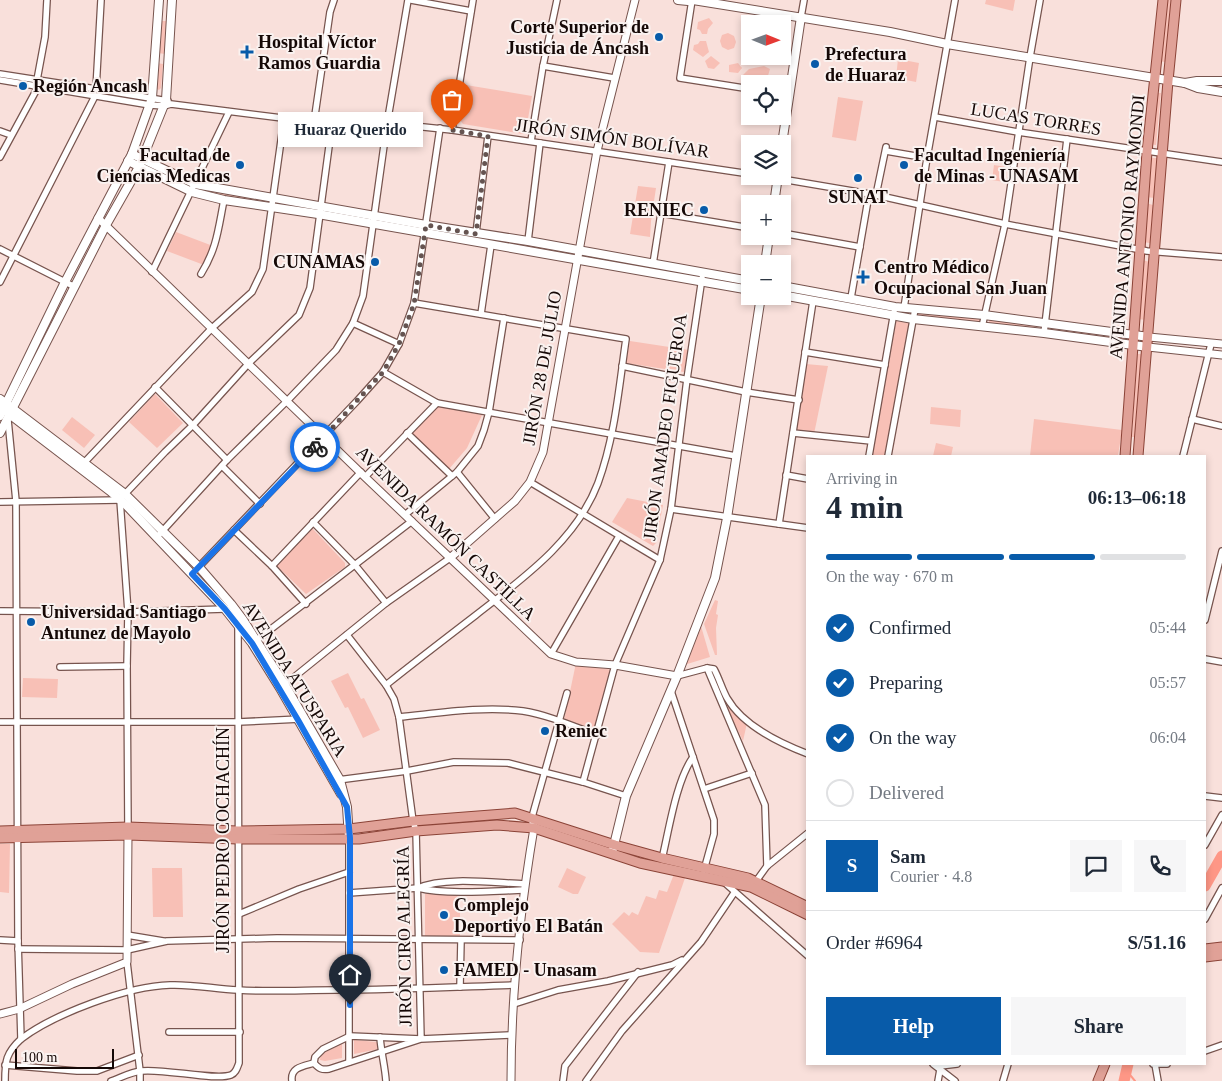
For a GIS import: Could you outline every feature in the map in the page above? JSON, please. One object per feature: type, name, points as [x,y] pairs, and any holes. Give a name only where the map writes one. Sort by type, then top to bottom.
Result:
[{"type":"main road","points":[[0,433],[5,409],[65,282],[130,158],[151,102],[158,0]]},
{"type":"main road","points":[[5,409],[75,287],[106,225],[143,160],[167,104],[172,0]]},
{"type":"main road","points":[[678,0],[692,0],[899,33],[947,44],[1185,83],[1198,88],[1222,92]]},
{"type":"main road","name":"AVENIDA ANTONIO RAYMONDI","points":[[1125,455],[1147,152],[1164,0]]},
{"type":"main road","name":"AVENIDA ANTONIO RAYMONDI","points":[[1138,455],[1176,0]]},
{"type":"main road","points":[[158,17],[171,18]]},
{"type":"main road","points":[[790,75],[801,17]]},
{"type":"main road","points":[[155,60],[168,60]]},
{"type":"main road","points":[[1185,83],[1222,81]]},
{"type":"main road","points":[[130,158],[143,160],[194,188],[272,198],[322,211],[425,229],[491,245],[741,288]]},
{"type":"main road","points":[[130,158],[139,167],[224,200],[271,207],[322,211]]},
{"type":"main road","points":[[425,229],[528,241],[741,279]]},
{"type":"main road","points":[[791,288],[851,298],[913,319],[1044,333],[1148,347]]},
{"type":"main road","points":[[791,297],[894,311],[904,308],[915,309],[1149,336]]},
{"type":"main road","points":[[613,849],[626,796],[671,691],[715,578],[727,518],[760,305]]},
{"type":"main road","name":"AVENIDA ATUSPARIA","points":[[5,409],[123,497],[160,534],[199,567],[254,642],[337,780],[347,807],[349,834]]},
{"type":"main road","points":[[1127,440],[1140,441]]},
{"type":"main road","name":"AVENIDA ATUSPARIA","points":[[160,534],[192,574],[228,606]]},
{"type":"main road","points":[[349,834],[414,821],[515,813],[660,868],[721,872],[806,906]]},
{"type":"main road","points":[[0,838],[18,834],[128,831],[238,835],[349,834],[497,825],[534,828],[613,849],[662,858],[704,872],[723,882],[753,884],[806,914]]},
{"type":"main road","points":[[0,831],[18,834]]},
{"type":"main road","points":[[1206,949],[1222,947]]},
{"type":"main road","points":[[1206,957],[1222,955]]},
{"type":"main road","points":[[1098,1081],[1105,1065]]},
{"type":"street","points":[[0,157],[38,84],[45,37],[47,0]]},
{"type":"street","points":[[96,89],[101,0]]},
{"type":"street","points":[[314,122],[330,12],[334,0]]},
{"type":"street","points":[[160,534],[227,460],[287,402],[336,350],[353,323],[362,296],[387,124],[409,0],[471,11]]},
{"type":"street","points":[[452,130],[473,0]]},
{"type":"street","points":[[531,141],[556,0]]},
{"type":"street","name":"JIRÓN 28 DE JULIO","points":[[282,686],[386,603],[450,558],[515,501],[530,482],[543,452],[597,151],[635,0]]},
{"type":"street","points":[[692,0],[680,78],[741,88]]},
{"type":"street","points":[[801,17],[804,0]]},
{"type":"street","points":[[904,308],[927,158],[955,0]]},
{"type":"street","points":[[982,327],[1005,224],[1040,0]]},
{"type":"street","points":[[543,66],[614,78]]},
{"type":"street","name":"JIRÓN SIMÓN BOLÍVAR","points":[[0,74],[94,96],[332,124],[395,124],[440,128],[741,173]]},
{"type":"street","name":"JIRÓN SIMÓN BOLÍVAR","points":[[0,80],[96,89],[151,102]]},
{"type":"street","points":[[0,282],[94,96]]},
{"type":"street","points":[[152,272],[229,112]]},
{"type":"street","name":"LUCAS TORRES","points":[[935,117],[1067,140],[1222,162]]},
{"type":"street","points":[[82,465],[212,328],[252,292],[263,269],[284,119]]},
{"type":"street","points":[[0,502],[123,497],[193,425],[249,363],[299,315],[310,288],[322,211],[332,124]]},
{"type":"street","points":[[192,574],[324,437],[383,372],[399,344],[414,304],[440,128]]},
{"type":"street","points":[[0,130],[11,135]]},
{"type":"street","points":[[476,234],[488,136]]},
{"type":"street","points":[[1044,333],[1067,140]]},
{"type":"street","points":[[528,241],[540,143]]},
{"type":"street","points":[[876,195],[886,149],[927,158]]},
{"type":"street","points":[[653,264],[669,162]]},
{"type":"street","points":[[791,180],[876,195],[1005,224],[1140,250],[1222,257]]},
{"type":"street","points":[[851,298],[869,194]]},
{"type":"street","points":[[201,274],[211,257],[216,243],[224,200]]},
{"type":"street","points":[[660,213],[741,226]]},
{"type":"street","name":"AVENIDA RAMÓN CASTILLA","points":[[98,218],[287,402],[551,654],[576,662],[616,665],[677,676],[707,668]]},
{"type":"street","points":[[791,234],[860,246]]},
{"type":"street","points":[[481,314],[491,245]]},
{"type":"street","points":[[0,249],[75,287]]},
{"type":"street","name":"JIRÓN AMADEO FIGUEROA","points":[[583,782],[616,665],[660,560],[670,509],[703,273]]},
{"type":"street","points":[[779,524],[812,301]]},
{"type":"street","points":[[386,685],[552,553],[582,515],[597,484],[612,434],[626,339],[414,304]]},
{"type":"street","points":[[888,455],[915,309]]},
{"type":"street","points":[[869,455],[894,311]]},
{"type":"street","points":[[406,514],[454,474],[478,446],[489,412],[504,318]]},
{"type":"street","points":[[353,323],[399,344]]},
{"type":"street","points":[[1149,336],[1222,344]]},
{"type":"street","points":[[1183,455],[1211,344]]},
{"type":"street","points":[[1148,347],[1222,355]]},
{"type":"street","points":[[805,352],[885,365]]},
{"type":"street","points":[[622,366],[746,392],[798,400]]},
{"type":"street","points":[[383,372],[437,403],[736,456]]},
{"type":"street","points":[[155,387],[227,460]]},
{"type":"street","points":[[272,566],[313,522],[437,403]]},
{"type":"street","points":[[5,409],[16,501],[18,949],[22,1039]]},
{"type":"street","points":[[1192,419],[1222,426]]},
{"type":"street","points":[[407,433],[454,474],[495,519]]},
{"type":"street","points":[[793,433],[871,441]]},
{"type":"street","points":[[222,466],[260,504]]},
{"type":"street","points":[[786,475],[806,479]]},
{"type":"street","points":[[530,482],[582,515],[660,560]]},
{"type":"street","points":[[123,497],[128,612],[127,962],[139,1055],[140,1081]]},
{"type":"street","points":[[670,509],[806,528]]},
{"type":"street","points":[[254,642],[412,521]]},
{"type":"street","points":[[313,522],[355,565],[386,603]]},
{"type":"street","points":[[234,530],[272,566],[306,604]]},
{"type":"street","points":[[551,654],[619,536]]},
{"type":"street","points":[[1206,616],[1222,551]]},
{"type":"street","points":[[0,611],[128,612],[228,606]]},
{"type":"street","name":"JIRÓN PEDRO COCHACHÍN","points":[[140,1071],[209,1077],[230,1076],[237,1071],[239,1063],[238,722],[240,622]]},
{"type":"street","name":"JIRÓN CIRO ALEGRÍA","points":[[347,635],[386,685],[394,698],[399,717],[416,831],[421,1039]]},
{"type":"street","points":[[1206,659],[1222,662]]},
{"type":"street","points":[[60,667],[127,666]]},
{"type":"street","points":[[707,668],[714,669],[728,698],[744,717],[770,736],[806,753]]},
{"type":"street","points":[[707,668],[765,805],[766,866]]},
{"type":"street","points":[[671,691],[714,820],[715,827],[704,872]]},
{"type":"street","points":[[512,1081],[511,1035],[525,887],[534,828],[532,818],[567,693]]},
{"type":"street","points":[[399,717],[492,709],[525,712],[560,721],[597,735]]},
{"type":"street","points":[[0,722],[238,722],[301,719]]},
{"type":"street","points":[[660,868],[682,779],[687,765],[693,757]]},
{"type":"street","points":[[337,780],[407,771],[454,762],[508,763],[583,782],[626,796]]},
{"type":"street","points":[[704,789],[752,773]]},
{"type":"street","points":[[1206,796],[1222,798]]},
{"type":"street","points":[[1206,843],[1222,815]]},
{"type":"street","points":[[349,834],[349,1062]]},
{"type":"street","points":[[753,884],[766,866],[806,836]]},
{"type":"street","points":[[239,914],[299,888],[349,872]]},
{"type":"street","points":[[721,872],[723,882],[734,893],[806,954]]},
{"type":"street","points":[[349,893],[418,888],[427,884],[463,882],[525,887]]},
{"type":"street","points":[[1206,917],[1222,888]]},
{"type":"street","points":[[586,1081],[622,1031],[701,942],[734,893]]},
{"type":"street","points":[[127,936],[167,941],[277,938],[520,940]]},
{"type":"street","points":[[0,940],[18,941]]},
{"type":"street","points":[[460,987],[461,940]]},
{"type":"street","points":[[18,949],[127,950],[167,941]]},
{"type":"street","points":[[514,1004],[558,990],[608,981],[672,964],[687,958]]},
{"type":"street","points":[[0,1014],[20,1009],[72,984],[127,962]]},
{"type":"street","points":[[563,1081],[565,1066],[638,972]]},
{"type":"street","points":[[5,1081],[5,1061],[12,1048],[32,1031],[86,1005],[131,992],[169,985],[239,990],[350,990],[515,985]]},
{"type":"street","points":[[169,1032],[240,1032]]},
{"type":"street","points":[[292,1081],[291,1075],[293,1071],[314,1060],[323,1049],[350,1036],[421,1039],[511,1035]]},
{"type":"street","points":[[380,1037],[386,1081]]},
{"type":"street","points":[[314,1060],[318,1068],[323,1069],[381,1053],[421,1039]]},
{"type":"street","points":[[1206,1051],[1222,1045]]},
{"type":"street","points":[[5,1065],[97,1071],[139,1055]]},
{"type":"street","points":[[1003,1081],[1008,1065]]},
{"type":"street","points":[[1153,1065],[1158,1081]]},
{"type":"street","points":[[938,1081],[940,1066]]},
{"type":"street","points":[[940,1066],[955,1081]]},
{"type":"street","points":[[111,1081],[140,1071]]},
{"type":"shaded area","points":[[986,0],[1015,0],[1013,11],[985,4]]},
{"type":"shaded area","points":[[1166,0],[1171,0],[1165,62],[1158,61]]},
{"type":"shaded area","points":[[709,18],[713,23],[708,29],[707,34],[702,34],[697,29],[698,22]]},
{"type":"shaded area","points":[[160,21],[166,21],[165,54],[158,53]]},
{"type":"shaded area","points":[[728,33],[734,36],[736,42],[734,48],[728,50],[722,47],[720,41],[722,35]]},
{"type":"shaded area","points":[[700,41],[706,41],[709,52],[703,57],[693,50],[694,45]]},
{"type":"shaded area","points":[[711,56],[720,63],[714,69],[708,68],[705,61]]},
{"type":"shaded area","points":[[898,59],[919,63],[916,82],[896,78]]},
{"type":"shaded area","points":[[157,63],[163,64],[161,88],[159,90],[155,88]]},
{"type":"shaded area","points":[[738,63],[742,68],[738,73],[729,72],[729,65]]},
{"type":"shaded area","points":[[764,66],[770,69],[768,75],[743,75],[749,69]]},
{"type":"shaded area","points":[[466,85],[532,96],[526,130],[523,134],[463,124],[460,120]]},
{"type":"shaded area","points":[[1154,93],[1161,93],[1156,145],[1149,144]]},
{"type":"shaded area","points":[[838,97],[863,101],[856,141],[832,137]]},
{"type":"shaded area","points":[[1148,158],[1157,158],[1155,198],[1145,197]]},
{"type":"shaded area","points":[[994,165],[1006,167],[1004,182],[992,180]]},
{"type":"shaded area","points":[[638,186],[656,188],[650,237],[630,234]]},
{"type":"shaded area","points":[[198,187],[265,200],[265,204],[196,192]]},
{"type":"shaded area","points":[[1146,203],[1153,205],[1150,243],[1142,242]]},
{"type":"shaded area","points":[[428,227],[574,250],[572,257],[427,232]]},
{"type":"shaded area","points":[[176,232],[213,246],[204,265],[167,251]]},
{"type":"shaded area","points":[[588,256],[695,274],[695,278],[588,259]]},
{"type":"shaded area","points":[[1142,260],[1150,262],[1146,320],[1137,319]]},
{"type":"shaded area","points":[[791,290],[888,307],[887,310],[791,294]]},
{"type":"shaded area","points":[[918,311],[980,317],[980,323],[918,316]]},
{"type":"shaded area","points":[[989,318],[1035,324],[1034,329],[989,324]]},
{"type":"shaded area","points":[[896,321],[909,323],[885,455],[872,455]]},
{"type":"shaded area","points":[[1049,325],[1127,335],[1126,340],[1048,330]]},
{"type":"shaded area","points":[[630,341],[689,350],[684,372],[626,363]]},
{"type":"shaded area","points":[[1137,354],[1144,354],[1137,437],[1132,437]]},
{"type":"shaded area","points":[[806,364],[828,366],[814,434],[796,433]]},
{"type":"shaded area","points":[[155,394],[183,423],[157,448],[129,422]]},
{"type":"shaded area","points":[[437,406],[482,415],[467,448],[449,469],[411,433]]},
{"type":"shaded area","points":[[931,407],[961,410],[960,427],[930,424]]},
{"type":"shaded area","points":[[72,417],[95,435],[84,448],[62,430]]},
{"type":"shaded area","points":[[1034,419],[1122,430],[1118,455],[1030,455]]},
{"type":"shaded area","points":[[936,443],[953,447],[951,455],[933,455]]},
{"type":"shaded area","points":[[627,498],[663,505],[656,543],[653,546],[612,522]]},
{"type":"shaded area","points":[[312,528],[345,563],[345,567],[306,594],[277,566]]},
{"type":"shaded area","points":[[715,600],[718,601],[716,614],[718,615],[716,628],[717,655],[715,655],[704,624]]},
{"type":"shaded area","points":[[701,626],[710,657],[684,665]]},
{"type":"shaded area","points":[[576,663],[612,670],[597,727],[592,728],[564,720]]},
{"type":"shaded area","points":[[348,673],[361,699],[364,698],[380,730],[363,738],[348,707],[345,708],[331,681]]},
{"type":"shaded area","points":[[23,678],[58,679],[57,698],[22,697]]},
{"type":"shaded area","points":[[730,706],[734,713],[747,723],[743,741],[727,708]]},
{"type":"shaded area","points":[[0,844],[10,844],[9,893],[0,892]]},
{"type":"shaded area","points":[[152,868],[182,868],[183,917],[153,917]]},
{"type":"shaded area","points":[[567,868],[586,877],[578,894],[573,894],[558,887]]},
{"type":"shaded area","points":[[674,874],[685,878],[659,953],[640,952],[612,924],[624,912],[629,916],[632,912],[638,915],[646,896],[656,899],[659,890],[667,892]]},
{"type":"shaded area","points":[[425,894],[460,894],[460,936],[425,936]]},
{"type":"shaded area","points":[[354,1040],[377,1042],[379,1049],[354,1054]]},
{"type":"shaded area","points":[[342,1044],[342,1058],[320,1060],[321,1054]]},
{"type":"waterway","points":[[1206,884],[1222,856]]},
{"type":"waterway","points":[[1124,1081],[1128,1065]]},
{"type":"waterway","points":[[1126,1070],[1135,1081]]},
{"type":"way so far","points":[[315,447],[383,372],[399,344],[414,304],[426,225],[476,234],[485,173],[488,136],[452,130]]},
{"type":"place","name":"Corte Superior de Justicia de Áncash","points":[[659,37]]},
{"type":"place","name":"Hospital Víctor Ramos Guardia","points":[[247,52]]},
{"type":"place","name":"Prefectura de Huaraz","points":[[815,64]]},
{"type":"place","name":"Región Ancash","points":[[23,86]]},
{"type":"place","name":"Huaraz Querido","points":[[452,130]]},
{"type":"place","name":"Facultad de Ciencias Medicas","points":[[240,165]]},
{"type":"place","name":"Facultad Ingeniería de Minas - UNASAM","points":[[904,165]]},
{"type":"place","name":"SUNAT","points":[[858,178]]},
{"type":"place","name":"RENIEC","points":[[704,210]]},
{"type":"place","name":"CUNAMAS","points":[[375,262]]},
{"type":"place","name":"Centro Médico Ocupacional San Juan","points":[[863,277]]},
{"type":"place","name":"Universidad Santiago Antunez de Mayolo","points":[[31,622]]},
{"type":"place","name":"Reniec","points":[[545,731]]},
{"type":"place","name":"Complejo Deportivo El Batán","points":[[444,915]]},
{"type":"place","name":"FAMED - Unasam","points":[[444,970]]},
{"type":"route","points":[[315,447],[192,574],[225,609],[252,643],[280,688],[347,807],[350,838],[350,1005]]}]
